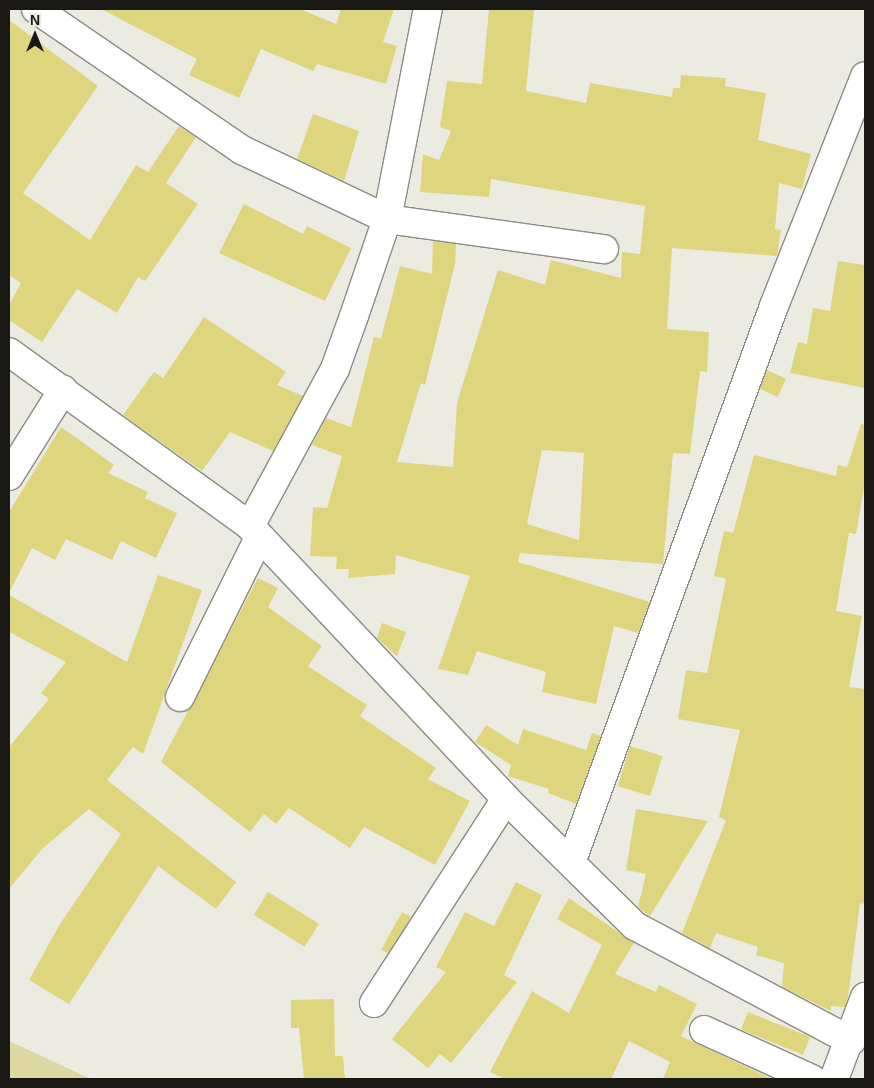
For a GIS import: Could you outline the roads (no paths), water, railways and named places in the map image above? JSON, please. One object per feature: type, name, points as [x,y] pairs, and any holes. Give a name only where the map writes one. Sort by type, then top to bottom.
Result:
[{"type":"street","points":[[36,9],[242,150],[387,219],[604,248]]},
{"type":"street","points":[[180,697],[255,532],[335,369],[387,219],[428,9]]},
{"type":"street","points":[[572,860],[774,306],[865,76]]},
{"type":"street","points":[[9,352],[255,532],[506,799],[572,860],[635,926],[851,1041]]},
{"type":"street","points":[[9,476],[63,390]]},
{"type":"street","points":[[374,1003],[506,799]]},
{"type":"street","points":[[834,1079],[851,1041],[865,997]]},
{"type":"street","points":[[704,1030],[812,1079]]}]
